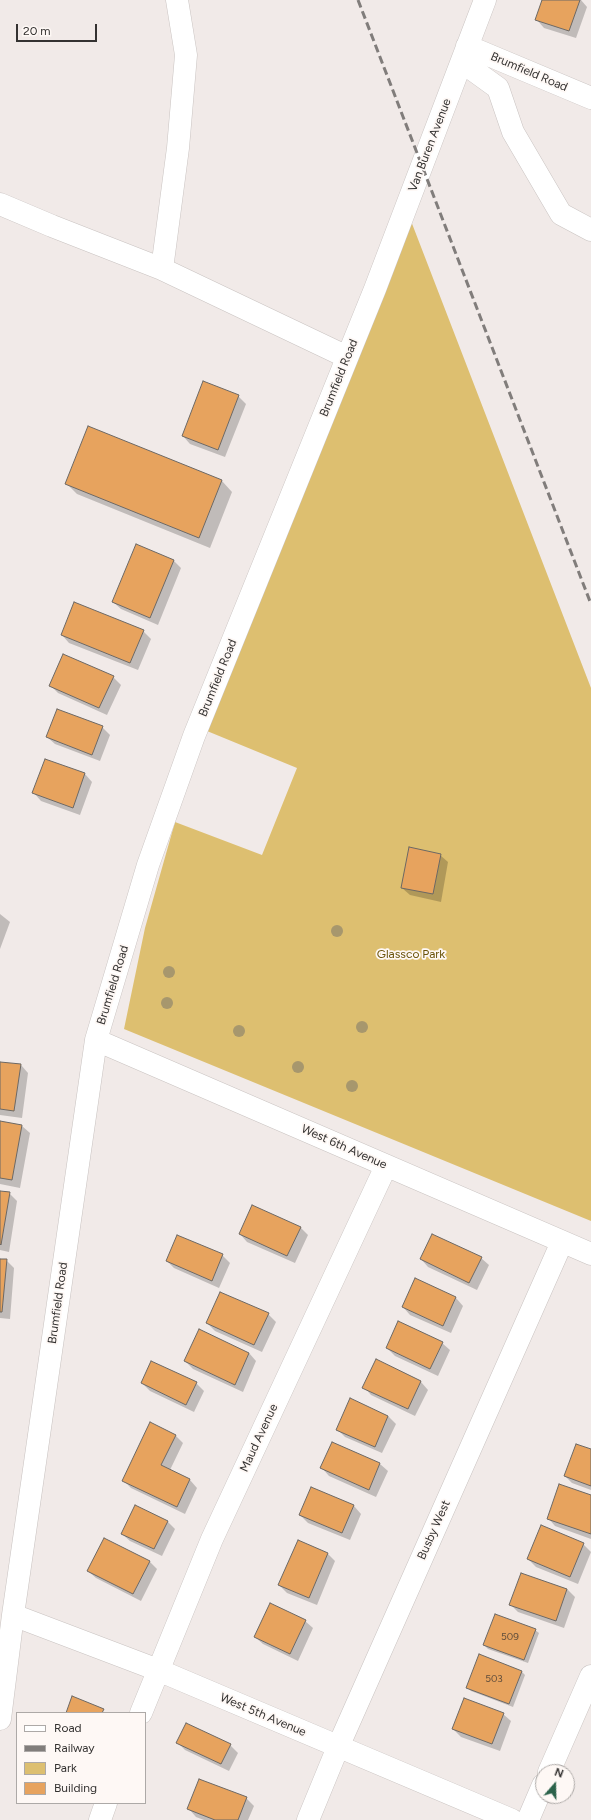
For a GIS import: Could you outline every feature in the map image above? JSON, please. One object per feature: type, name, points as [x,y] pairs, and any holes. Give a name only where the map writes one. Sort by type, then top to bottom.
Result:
[{"type":"street","points":[[162,269],[178,148],[186,55],[176,0]]},
{"type":"street","name":"Van Buren Avenue","points":[[375,289],[485,0]]},
{"type":"street","points":[[465,54],[498,88],[513,132],[561,214],[591,230]]},
{"type":"street","name":"Brumfield Road","points":[[465,54],[591,98]]},
{"type":"street","points":[[0,204],[162,269],[347,357]]},
{"type":"street","name":"Brumfield Road","points":[[0,1719],[13,1615],[96,1040],[148,865],[193,740],[375,289]]},
{"type":"street","name":"West 6th Avenue","points":[[96,1040],[591,1254]]},
{"type":"street","name":"Maud Avenue","points":[[141,1712],[212,1539],[386,1166]]},
{"type":"street","name":"Busby West","points":[[308,1820],[338,1747],[562,1242]]},
{"type":"street","name":"West 5th Avenue","points":[[13,1615],[158,1670],[512,1820]]},
{"type":"street","points":[[552,1764],[591,1676]]},
{"type":"street","points":[[100,1820],[106,1804]]},
{"type":"street","points":[[528,1820],[535,1804]]},
{"type":"green space","name":"Glassco Park","points":[[411,221],[591,688],[591,1221],[124,1029],[145,928],[175,822],[262,855],[297,768],[207,731]]},
{"type":"building","points":[[542,0],[580,0],[569,31],[535,20]]},
{"type":"building","points":[[203,381],[239,395],[218,450],[182,436]]},
{"type":"building","points":[[88,426],[222,480],[199,538],[65,484]]},
{"type":"building","points":[[136,544],[174,560],[150,618],[112,602]]},
{"type":"building","points":[[74,602],[144,630],[130,663],[61,635]]},
{"type":"building","points":[[63,654],[114,676],[99,708],[49,686]]},
{"type":"building","points":[[57,709],[103,726],[92,755],[46,737]]},
{"type":"building","points":[[45,759],[85,773],[73,808],[32,793]]},
{"type":"building","points":[[409,847],[441,854],[433,894],[401,888]]},
{"type":"building","points":[[0,1062],[21,1064],[14,1111],[0,1109]]},
{"type":"building","points":[[0,1121],[22,1125],[12,1180],[0,1178]]},
{"type":"building","points":[[0,1191],[10,1192],[1,1245],[0,1244]]},
{"type":"building","points":[[252,1205],[301,1227],[287,1256],[239,1234]]},
{"type":"building","points":[[432,1234],[482,1257],[469,1283],[420,1259]]},
{"type":"building","points":[[177,1235],[223,1254],[212,1281],[166,1261]]},
{"type":"building","points":[[0,1259],[7,1259],[2,1312],[0,1312]]},
{"type":"building","points":[[415,1278],[456,1297],[443,1326],[402,1307]]},
{"type":"building","points":[[220,1292],[269,1313],[254,1345],[206,1323]]},
{"type":"building","points":[[398,1321],[443,1342],[430,1369],[386,1348]]},
{"type":"building","points":[[199,1329],[249,1353],[235,1385],[184,1361]]},
{"type":"building","points":[[376,1359],[421,1381],[408,1409],[362,1388]]},
{"type":"building","points":[[151,1361],[197,1382],[186,1405],[141,1383]]},
{"type":"building","points":[[350,1398],[388,1416],[375,1447],[336,1430]]},
{"type":"building","points":[[150,1422],[176,1435],[161,1465],[190,1479],[177,1507],[122,1481]]},
{"type":"building","points":[[332,1442],[380,1463],[369,1490],[320,1468]]},
{"type":"building","points":[[576,1444],[591,1449],[591,1486],[564,1476]]},
{"type":"building","points":[[559,1484],[591,1495],[591,1534],[547,1519]]},
{"type":"building","points":[[311,1487],[354,1505],[342,1533],[299,1515]]},
{"type":"building","points":[[135,1505],[168,1521],[154,1549],[121,1534]]},
{"type":"building","points":[[541,1525],[584,1543],[570,1577],[527,1559]]},
{"type":"building","points":[[104,1538],[150,1561],[133,1594],[87,1571]]},
{"type":"building","points":[[298,1540],[328,1553],[309,1598],[278,1585]]},
{"type":"building","points":[[521,1573],[567,1589],[556,1621],[509,1605]]},
{"type":"building","points":[[270,1603],[306,1620],[290,1654],[254,1637]]},
{"type":"building","points":[[495,1614],[536,1629],[524,1660],[483,1645]]},
{"type":"building","points":[[479,1654],[522,1671],[509,1704],[466,1688]]},
{"type":"building","points":[[72,1696],[104,1709],[102,1712],[66,1712]]},
{"type":"building","points":[[464,1698],[504,1713],[492,1744],[452,1729]]},
{"type":"building","points":[[186,1723],[231,1744],[221,1764],[176,1743]]},
{"type":"building","points":[[199,1779],[247,1797],[238,1820],[215,1820],[187,1809]]},
{"type":"railway","points":[[358,0],[591,604]]}]
